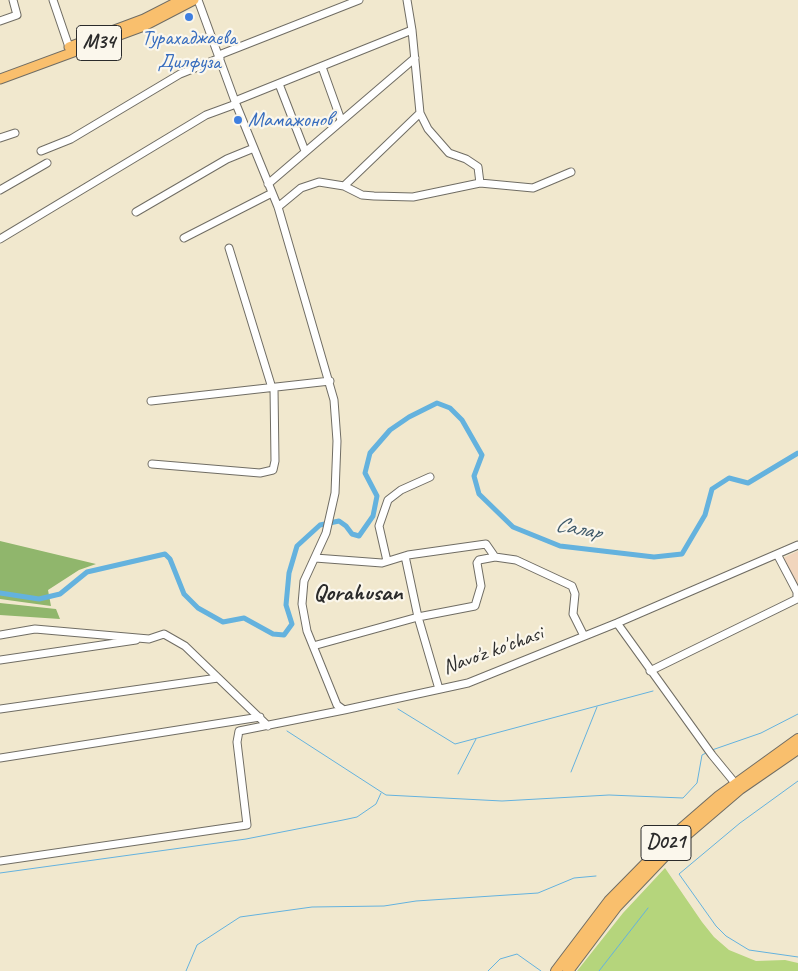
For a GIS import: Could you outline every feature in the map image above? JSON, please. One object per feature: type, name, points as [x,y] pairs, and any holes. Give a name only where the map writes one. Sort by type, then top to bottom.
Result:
[{"type":"highway","name":"D021","points":[[556,971],[595,918],[626,883],[696,815],[736,783],[798,739]]},
{"type":"highway","name":"D021","points":[[568,971],[617,906],[678,842],[740,789],[798,749]]},
{"type":"main road","name":"M34","points":[[0,79],[144,26],[194,0]]},
{"type":"main road","name":"M34","points":[[0,73],[144,19],[177,1]]},
{"type":"street","points":[[0,21],[17,15],[13,0]]},
{"type":"street","points":[[53,0],[68,48]]},
{"type":"street","points":[[198,0],[278,207],[330,381],[337,417],[337,477],[326,533],[304,581],[302,604],[307,631],[337,705],[344,710]]},
{"type":"street","points":[[41,151],[71,139],[180,74],[359,0]]},
{"type":"street","points":[[407,0],[412,30],[420,113],[428,128],[449,153],[466,159],[478,167],[480,183]]},
{"type":"street","points":[[0,239],[206,115],[412,30]]},
{"type":"street","points":[[268,184],[415,58]]},
{"type":"street","points":[[322,67],[341,120]]},
{"type":"street","points":[[279,84],[305,151]]},
{"type":"street","points":[[344,186],[420,113]]},
{"type":"street","points":[[0,138],[15,133]]},
{"type":"street","points":[[136,212],[227,159],[254,148]]},
{"type":"street","points":[[0,190],[47,163]]},
{"type":"street","points":[[278,207],[307,185],[319,182],[344,186],[368,196],[413,197],[480,183],[533,188],[572,172]]},
{"type":"street","points":[[184,238],[272,193]]},
{"type":"street","points":[[152,464],[260,473],[273,470],[275,462],[273,388],[228,248]]},
{"type":"street","points":[[151,401],[330,381]]},
{"type":"street","points":[[387,561],[379,526],[388,500],[401,490],[430,477]]},
{"type":"street","points":[[315,558],[387,561],[405,556],[486,544],[495,556]]},
{"type":"street","name":"Navo'z ko'chasi","points":[[0,861],[247,825],[237,742],[240,732],[468,683],[617,623],[798,545]]},
{"type":"street","points":[[650,671],[797,599],[797,592],[777,554]]},
{"type":"street","points":[[405,556],[418,617],[439,689]]},
{"type":"street","points":[[313,646],[418,617],[475,606],[481,586],[477,563],[479,560],[495,556],[516,560],[572,586],[575,594],[573,614],[584,636]]},
{"type":"street","points":[[617,623],[710,752],[736,783]]},
{"type":"street","points":[[0,635],[35,629],[149,638]]},
{"type":"street","points":[[0,660],[149,638],[164,634],[185,646],[268,726]]},
{"type":"street","points":[[0,709],[218,678]]},
{"type":"street","points":[[332,712],[337,705]]},
{"type":"street","points":[[0,758],[260,717]]},
{"type":"shaded area","points":[[798,551],[798,585],[781,559]]},
{"type":"green space","points":[[0,541],[96,564],[79,570],[48,590],[51,606],[0,599]]},
{"type":"green space","points":[[0,603],[56,609],[60,619],[0,615]]},
{"type":"green space","points":[[665,868],[702,922],[714,937],[729,950],[756,961],[785,960],[798,963],[798,971],[577,971],[623,913]]},
{"type":"waterway","name":"Салар","points":[[0,593],[39,599],[60,594],[87,572],[165,554],[170,559],[184,594],[198,608],[223,622],[244,618],[273,634],[284,635],[292,624],[286,605],[289,573],[297,546],[320,525],[339,521],[352,534],[359,536],[373,516],[377,496],[365,473],[370,453],[390,430],[409,417],[437,403],[450,408],[462,420],[482,455],[474,476],[479,494],[513,527],[560,546],[654,557],[682,554],[705,515],[712,489],[729,478],[748,483],[798,453]]},
{"type":"waterway","points":[[398,709],[455,744],[653,691]]},
{"type":"waterway","points":[[571,772],[597,707]]},
{"type":"waterway","points":[[712,750],[761,733],[798,714]]},
{"type":"waterway","points":[[287,731],[386,795],[502,801],[609,795],[683,798],[697,783],[702,755],[706,753]]},
{"type":"waterway","points":[[458,774],[476,739]]},
{"type":"waterway","points":[[798,781],[740,823],[679,874],[716,926],[726,936],[749,950],[798,957]]},
{"type":"waterway","points":[[0,873],[246,839],[343,820],[357,817],[376,804],[381,793]]},
{"type":"waterway","points":[[186,971],[197,945],[240,917],[312,907],[384,906],[416,901],[538,893],[574,878],[596,876]]},
{"type":"waterway","points":[[599,971],[648,908]]},
{"type":"waterway","points":[[488,971],[500,959],[517,954],[541,971]]},
{"type":"place","name":"Турахаджаева Дилфуза","points":[[189,17]]},
{"type":"place","name":"Мамажонов","points":[[238,120]]},
{"type":"district","name":"Qorahusan","points":[[358,594]]}]
